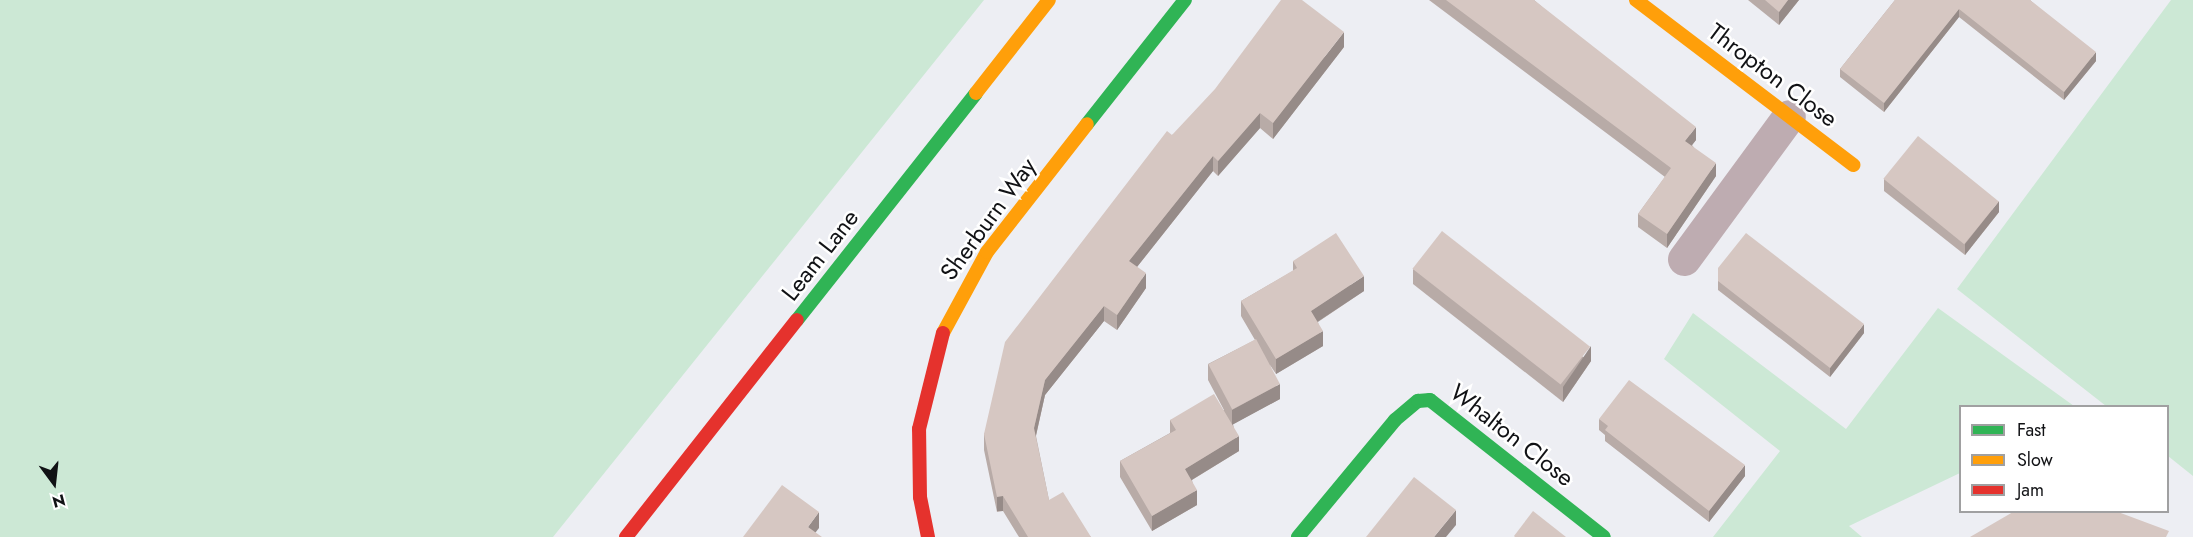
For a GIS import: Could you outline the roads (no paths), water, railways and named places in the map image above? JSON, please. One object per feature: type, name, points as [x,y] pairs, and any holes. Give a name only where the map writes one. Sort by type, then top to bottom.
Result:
[{"type":"street","name":"Leam Lane","points":[[626,537],[1049,0]]},
{"type":"street","name":"Sherburn Way","points":[[928,537],[920,497],[919,429],[946,321],[987,252],[1185,0]]},
{"type":"street","name":"Thropton Close","points":[[1636,0],[1853,165]]},
{"type":"street","points":[[1684,259],[1789,116]]},
{"type":"street","name":"Whalton Close","points":[[1298,537],[1395,420],[1418,401],[1430,400],[1604,537]]}]
